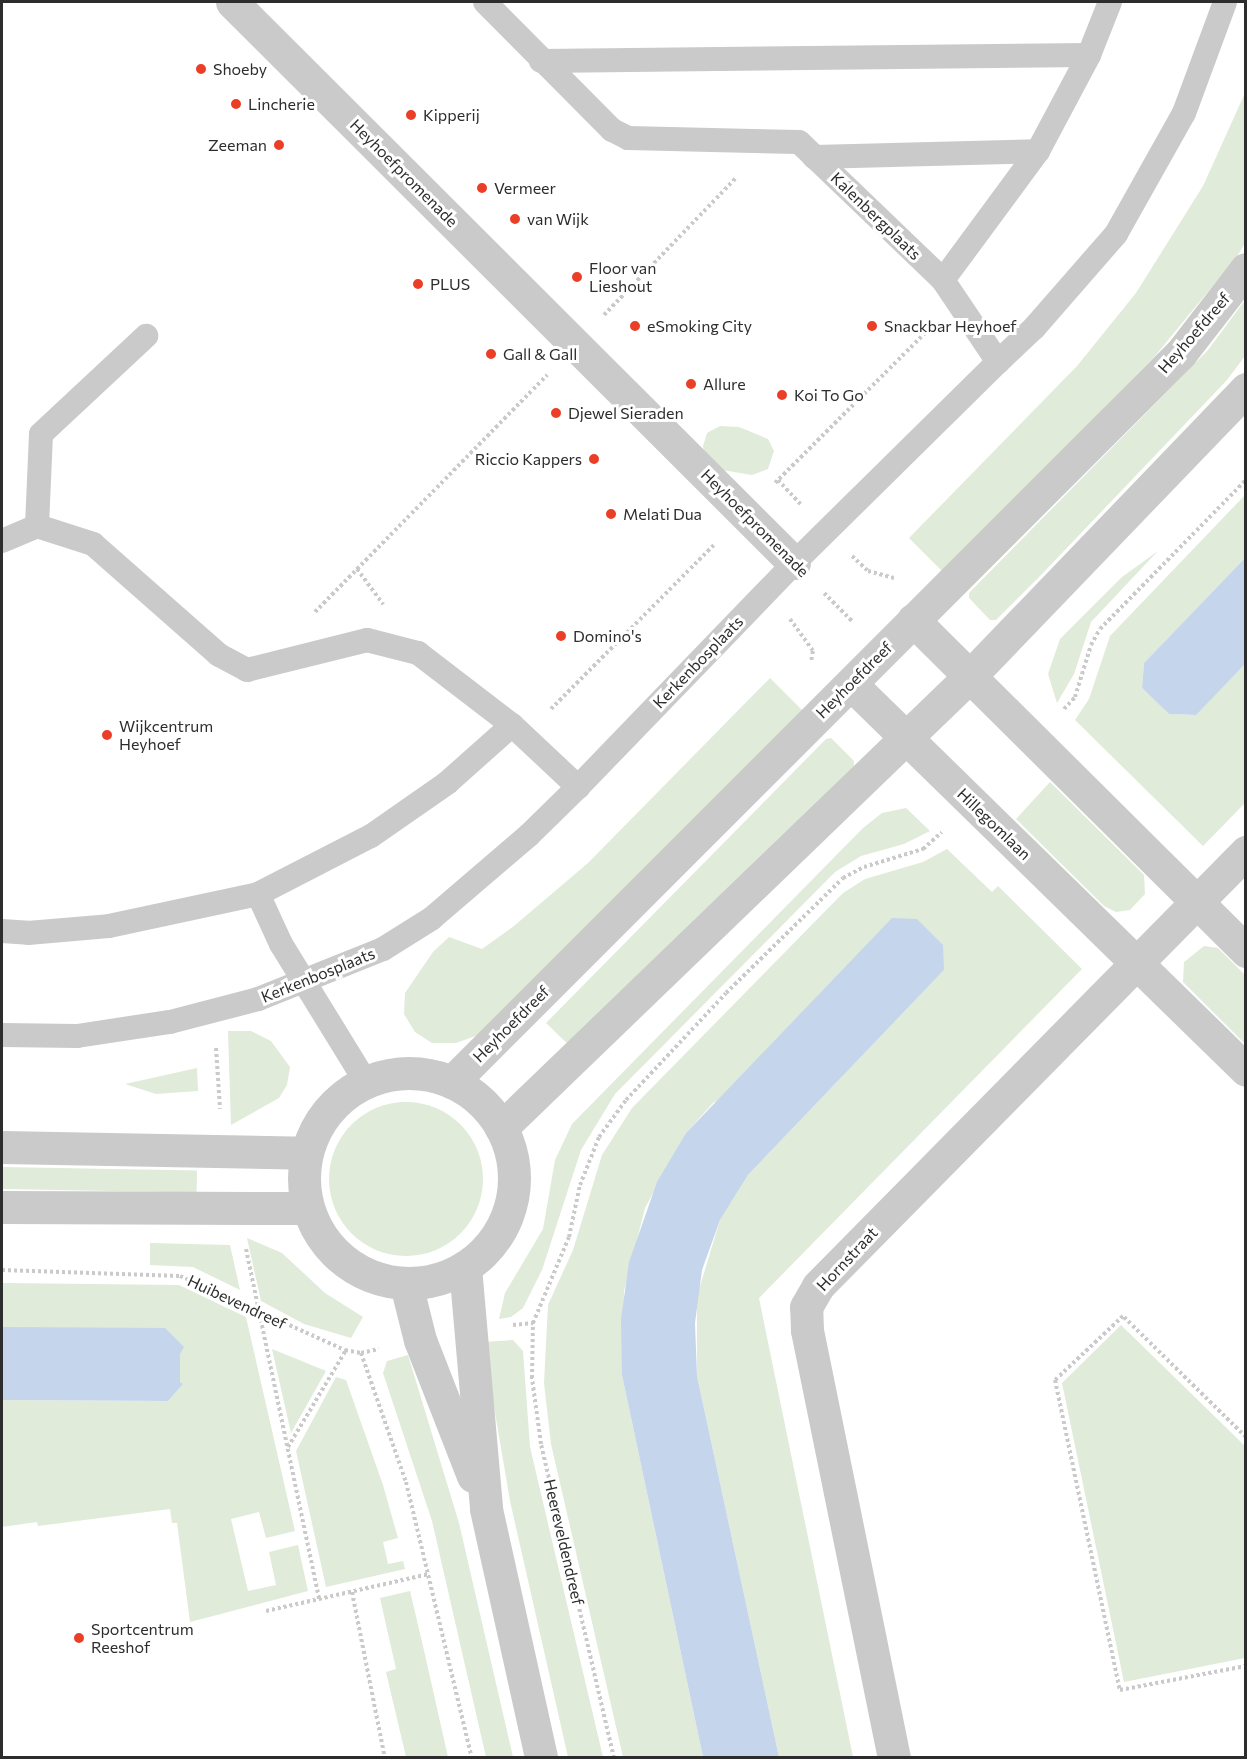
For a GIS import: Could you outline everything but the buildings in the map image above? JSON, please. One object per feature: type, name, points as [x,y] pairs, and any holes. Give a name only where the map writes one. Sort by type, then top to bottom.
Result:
[{"type":"street","name":"Heyhoefpromenade","points":[[232,2],[794,563]]},
{"type":"street","name":"Heyhoefdreef","points":[[452,1082],[1181,353],[1245,269]]},
{"type":"street","points":[[501,1128],[969,677],[1245,389]]},
{"type":"street","points":[[913,620],[1245,951]]},
{"type":"street","name":"Hillegomlaan","points":[[851,684],[1245,1070]]},
{"type":"street","points":[[1137,963],[1245,852]]},
{"type":"street","name":"Hornstraat","points":[[894,1758],[807,1330],[806,1307],[818,1286],[1137,963]]},
{"type":"street","points":[[417,1073],[452,1082],[485,1105],[501,1128],[514,1172],[509,1211],[491,1243],[465,1267],[430,1281],[406,1284],[376,1279],[346,1263],[326,1240],[306,1208],[303,1177],[306,1153],[323,1115],[345,1093],[366,1082],[387,1075],[417,1073]]},
{"type":"street","points":[[2,1147],[222,1149],[306,1153]]},
{"type":"street","points":[[2,1207],[223,1210],[306,1208]]},
{"type":"street","points":[[465,1267],[486,1509],[541,1758]]},
{"type":"street","points":[[406,1284],[420,1340],[486,1509]]},
{"type":"lane","name":"Kalenbergplaats","points":[[485,2],[541,61],[612,130],[628,138],[799,142],[943,280],[998,362]]},
{"type":"lane","points":[[943,280],[1038,151],[1089,55],[1110,2]]},
{"type":"lane","points":[[794,563],[1034,328],[1116,234],[1184,113],[1225,2]]},
{"type":"lane","points":[[541,61],[1089,55]]},
{"type":"lane","points":[[814,157],[1038,151]]},
{"type":"lane","points":[[37,526],[40,434],[146,336]]},
{"type":"lane","points":[[2,541],[37,526],[93,544],[219,655],[247,670],[367,640],[418,653],[512,725],[578,787]]},
{"type":"lane","name":"Kerkenbosplaats","points":[[2,1035],[77,1036],[170,1022],[306,982],[382,949],[431,919],[529,835],[794,563]]},
{"type":"lane","points":[[2,931],[28,933],[109,926],[258,894],[371,836],[447,783],[512,725]]},
{"type":"lane","points":[[258,894],[281,944],[366,1082]]},
{"type":"path","points":[[310,618],[773,140]]},
{"type":"path","points":[[1034,741],[1075,697],[1091,645],[1100,629],[1245,480]]},
{"type":"path","name":"Heyhoefpromenade","points":[[794,563],[882,652]]},
{"type":"path","name":"Heereveldendreef","points":[[614,1758],[541,1444],[532,1378],[533,1323],[569,1237],[580,1185],[599,1137],[626,1100],[726,993],[843,878],[864,867],[923,849],[974,804]]},
{"type":"path","points":[[213,1011],[222,1149]]},
{"type":"path","points":[[223,1210],[225,1230],[243,1233],[319,1599]]},
{"type":"path","name":"Huibevendreef","points":[[2,1270],[180,1276],[209,1287],[259,1314],[346,1350],[361,1353],[406,1482],[429,1574]]},
{"type":"path","points":[[1245,1437],[1123,1316],[1055,1380],[1120,1690],[1245,1666]]},
{"type":"path","points":[[288,1448],[346,1350]]},
{"type":"path","points":[[266,1611],[429,1574],[472,1758]]},
{"type":"path","points":[[352,1592],[385,1758]]},
{"type":"green space","points":[[1245,93],[1245,243],[1238,255],[1155,356],[943,572],[909,538],[1077,366],[1136,293],[1203,186]]},
{"type":"green space","points":[[1245,300],[1245,356],[1227,380],[1042,574],[996,620],[990,620],[969,598],[969,593],[1208,350]]},
{"type":"green space","points":[[720,426],[739,427],[768,439],[774,451],[768,469],[752,475],[722,470],[704,453],[703,446],[707,433]]},
{"type":"green space","points":[[1245,495],[1245,558],[1144,663],[1142,688],[1169,714],[1195,715],[1245,664],[1245,803],[1203,846],[1075,720],[1089,699],[1110,636]]},
{"type":"green space","points":[[1158,551],[1091,622],[1074,674],[1057,703],[1048,674],[1060,639],[1122,577]]},
{"type":"green space","points":[[770,678],[805,713],[481,1034],[456,1043],[432,1043],[415,1032],[404,1014],[405,993],[433,952],[449,937],[482,949],[514,926],[588,863]]},
{"type":"green space","points":[[831,738],[854,761],[854,766],[574,1050],[546,1023],[826,739]]},
{"type":"green space","points":[[1050,782],[1144,875],[1145,894],[1130,910],[1116,912],[1104,906],[1016,819]]},
{"type":"green space","points":[[906,808],[930,831],[904,844],[861,856],[835,872],[615,1094],[581,1150],[542,1270],[523,1308],[511,1317],[499,1319],[505,1293],[543,1229],[555,1160],[572,1124],[863,828],[882,813]]},
{"type":"green space","points":[[947,849],[992,892],[998,886],[1082,969],[759,1298],[853,1757],[779,1757],[697,1376],[697,1296],[720,1220],[748,1175],[944,970],[713,1103],[686,1133],[645,1208],[624,1291],[622,1375],[703,1757],[623,1757],[551,1444],[544,1383],[548,1305],[573,1250],[602,1155],[632,1108],[843,893],[865,879],[923,862]]},
{"type":"green space","points":[[1204,946],[1218,948],[1245,975],[1245,1044],[1183,982],[1184,962]]},
{"type":"green space","points":[[228,1031],[251,1031],[271,1041],[290,1067],[287,1085],[279,1098],[231,1125]]},
{"type":"green space","points":[[197,1068],[198,1091],[156,1094],[125,1084]]},
{"type":"green space","points":[[406,1102],[421,1103],[435,1108],[449,1115],[460,1125],[470,1136],[477,1150],[482,1164],[482,1194],[477,1208],[470,1222],[460,1233],[449,1243],[435,1250],[421,1255],[406,1256],[391,1255],[377,1250],[363,1243],[352,1233],[342,1222],[335,1208],[330,1194],[329,1179],[330,1164],[335,1150],[342,1136],[352,1125],[363,1115],[377,1108],[391,1103]]},
{"type":"green space","points":[[2,1167],[197,1170],[197,1192],[2,1189]]},
{"type":"green space","points":[[247,1238],[282,1253],[325,1293],[363,1317],[351,1338],[304,1324],[261,1301]]},
{"type":"green space","points":[[150,1243],[230,1245],[240,1290],[193,1267],[150,1265]]},
{"type":"green space","points":[[2,1283],[179,1285],[246,1317],[295,1531],[266,1538],[259,1512],[231,1519],[248,1591],[276,1585],[269,1552],[298,1545],[308,1591],[190,1622],[177,1523],[172,1523],[170,1509],[38,1526],[37,1522],[2,1527],[2,1400],[168,1401],[183,1384],[180,1382],[180,1352],[34,1328],[2,1327]]},
{"type":"green space","points":[[1121,1325],[1246,1447],[1245,1658],[1124,1682],[1062,1383]]},
{"type":"green space","points":[[513,1340],[523,1351],[530,1447],[603,1757],[568,1757],[510,1501],[483,1342]]},
{"type":"green space","points":[[272,1349],[326,1371],[291,1433]]},
{"type":"green space","points":[[408,1355],[459,1523],[513,1757],[486,1757],[432,1521],[383,1373],[387,1361]]},
{"type":"green space","points":[[336,1377],[346,1380],[383,1485],[398,1538],[383,1542],[388,1564],[403,1561],[405,1569],[326,1587],[296,1451]]},
{"type":"green space","points":[[410,1591],[448,1757],[406,1757],[386,1672],[396,1669],[380,1598]]},
{"type":"water","points":[[1245,558],[1245,664],[1196,715],[1169,714],[1142,688],[1144,663]]},
{"type":"water","points":[[892,918],[917,919],[943,945],[944,970],[748,1175],[720,1220],[702,1270],[695,1323],[697,1376],[779,1757],[703,1757],[622,1375],[621,1319],[629,1262],[657,1182],[686,1133]]},
{"type":"water","points":[[2,1327],[165,1328],[184,1347],[180,1354],[180,1382],[183,1384],[168,1401],[2,1400]]},
{"type":"place","name":"Shoeby","points":[[201,69]]},
{"type":"place","name":"Lincherie","points":[[236,104]]},
{"type":"place","name":"Kipperij","points":[[411,115]]},
{"type":"place","name":"Zeeman","points":[[279,145]]},
{"type":"place","name":"Vermeer","points":[[482,188]]},
{"type":"place","name":"van Wijk","points":[[515,219]]},
{"type":"place","name":"Floor van Lieshout","points":[[577,277]]},
{"type":"place","name":"PLUS","points":[[418,284]]},
{"type":"place","name":"eSmoking City","points":[[635,326]]},
{"type":"place","name":"Snackbar Heyhoef","points":[[872,326]]},
{"type":"place","name":"Gall & Gall","points":[[491,354]]},
{"type":"place","name":"Allure","points":[[691,384]]},
{"type":"place","name":"Koi To Go","points":[[782,395]]},
{"type":"place","name":"Djewel Sieraden","points":[[556,413]]},
{"type":"place","name":"Riccio Kappers","points":[[594,459]]},
{"type":"place","name":"Melati Dua","points":[[611,514]]},
{"type":"place","name":"Domino's","points":[[561,636]]},
{"type":"place","name":"Wijkcentrum Heyhoef","points":[[107,735]]},
{"type":"place","name":"Sportcentrum Reeshof","points":[[79,1638]]}]
